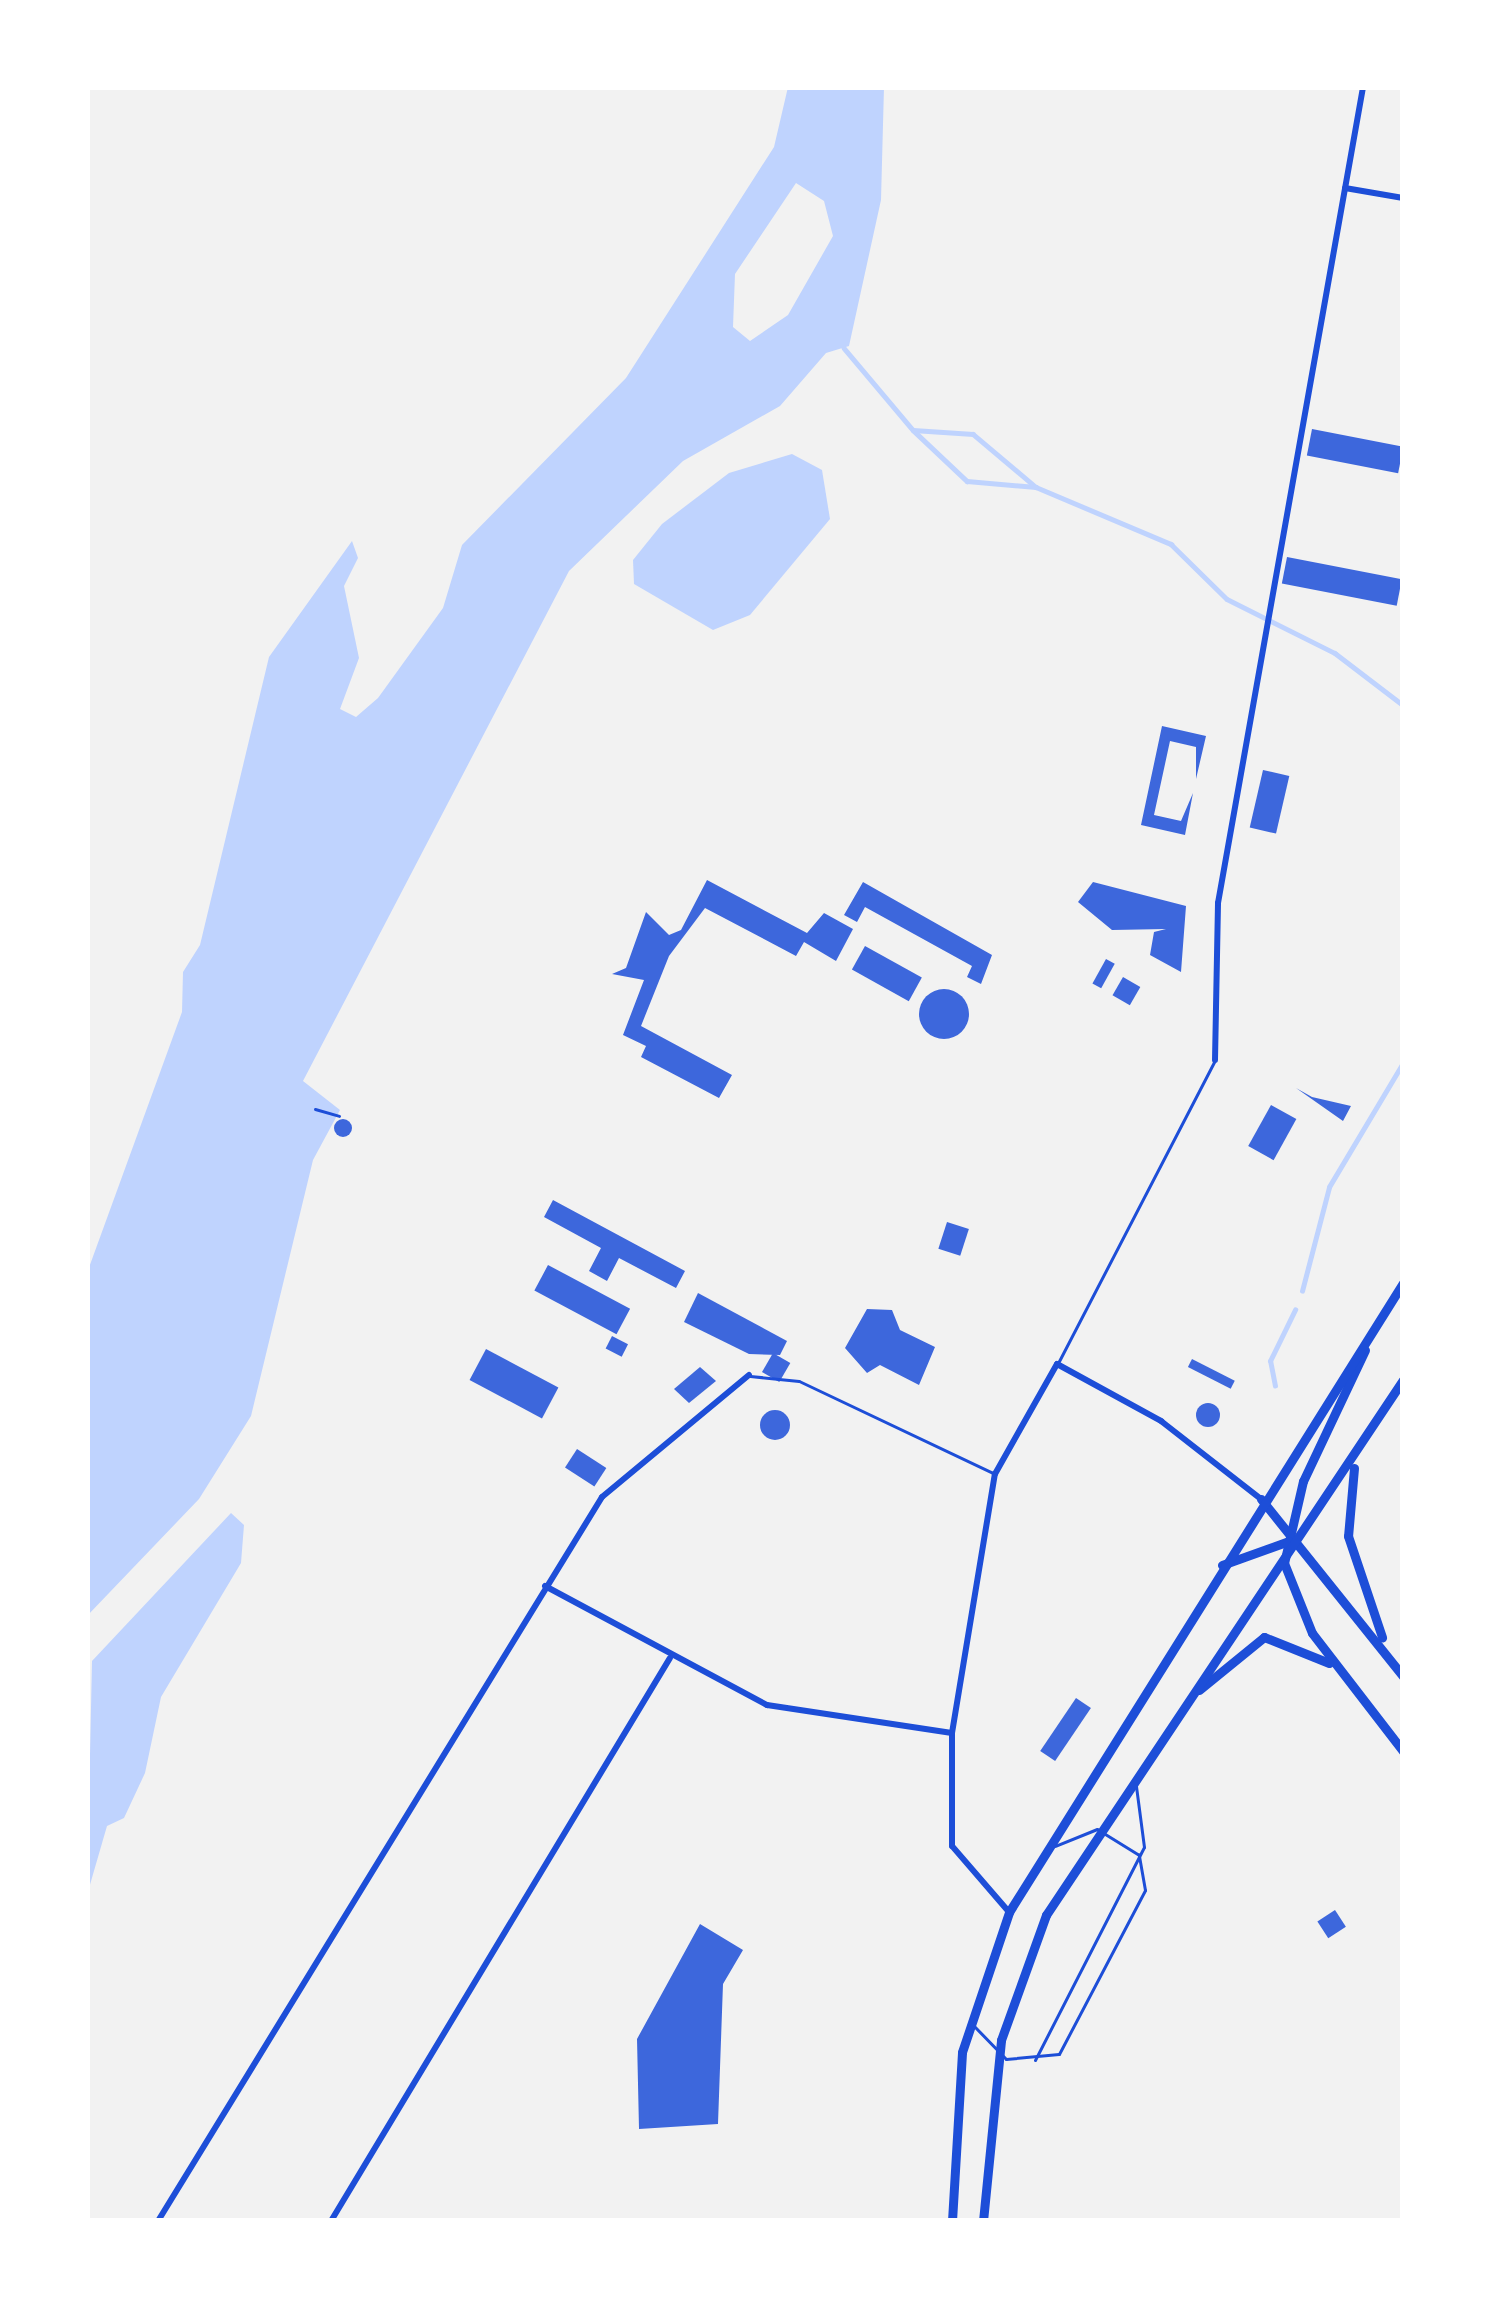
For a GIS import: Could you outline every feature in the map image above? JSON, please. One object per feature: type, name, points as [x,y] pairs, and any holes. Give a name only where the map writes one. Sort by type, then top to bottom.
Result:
[{"type":"main road","points":[[952,2221],[971,2013],[1009,1912],[1217,1568],[1403,1282]]},
{"type":"main road","points":[[1369,1340],[1288,1526],[1284,1563],[1341,1672],[1403,1751]]},
{"type":"main road","points":[[983,2221],[998,2056],[1034,1940],[1097,1829],[1355,1463],[1403,1380]]},
{"type":"main road","points":[[1355,1463],[1348,1536],[1383,1642]]},
{"type":"main road","points":[[1261,1499],[1383,1642],[1403,1676]]},
{"type":"main road","points":[[1217,1568],[1285,1541],[1301,1541]]},
{"type":"main road","points":[[1186,1702],[1264,1637],[1296,1642],[1341,1672]]},
{"type":"street","points":[[1215,1060],[1217,903],[1363,87]]},
{"type":"street","points":[[1345,188],[1403,198]]},
{"type":"street","points":[[1009,1912],[952,1846],[952,1733],[995,1474],[1057,1364],[1161,1420],[1261,1499]]},
{"type":"street","points":[[158,2221],[609,1488],[748,1375]]},
{"type":"street","points":[[545,1586],[670,1658],[767,1705],[952,1733]]},
{"type":"street","points":[[331,2221],[670,1658]]},
{"type":"lane","points":[[1057,1364],[1215,1060]]},
{"type":"lane","points":[[748,1375],[799,1381],[995,1474]]},
{"type":"lane","points":[[971,2013],[998,2056],[1034,2062],[1069,2045],[1149,1882],[1139,1855],[1139,1772]]},
{"type":"lane","points":[[1034,1867],[1097,1829],[1139,1855]]},
{"type":"lane","points":[[1034,2062],[1139,1855]]},
{"type":"path","points":[[315,1109],[339,1116]]},
{"type":"water","points":[[788,87],[884,87],[881,200],[849,346],[826,353],[780,406],[683,461],[569,571],[303,1081],[340,1110],[313,1160],[251,1416],[199,1499],[87,1616],[87,1273],[182,1012],[183,972],[200,945],[269,657],[352,541],[358,558],[344,586],[359,658],[340,709],[356,717],[378,698],[443,608],[462,545],[626,378],[774,147]],"holes":[[[796,183],[824,201],[833,236],[788,315],[750,341],[733,327],[735,274]]]},
{"type":"water","points":[[792,454],[822,470],[830,519],[750,615],[713,630],[634,584],[633,560],[662,524],[729,473]]},
{"type":"water","points":[[231,1513],[244,1525],[241,1563],[161,1697],[145,1773],[124,1818],[107,1826],[87,1895],[92,1661]]},
{"type":"building","points":[[1312,429],[1403,447],[1398,473],[1307,456]]},
{"type":"building","points":[[1287,557],[1402,579],[1397,606],[1282,584]]},
{"type":"building","points":[[1162,726],[1206,736],[1196,779],[1196,747],[1170,741],[1154,815],[1181,821],[1193,793],[1185,835],[1141,825]]},
{"type":"building","points":[[1263,770],[1289,776],[1276,834],[1250,827]]},
{"type":"building","points":[[707,880],[807,933],[824,913],[853,929],[836,961],[804,942],[796,956],[705,908],[669,956],[641,1026],[732,1075],[719,1098],[641,1057],[646,1046],[623,1035],[644,980],[612,974],[626,968],[646,912],[669,935],[681,930]]},
{"type":"building","points":[[863,882],[992,955],[981,984],[967,977],[972,966],[865,907],[857,922],[844,915]]},
{"type":"building","points":[[1093,882],[1186,906],[1181,972],[1150,955],[1154,932],[1166,929],[1112,930],[1078,902]]},
{"type":"building","points":[[865,946],[922,978],[909,1001],[852,970]]},
{"type":"building","points":[[1106,959],[1115,964],[1101,988],[1092,983]]},
{"type":"building","points":[[1123,977],[1140,987],[1130,1005],[1112,995]]},
{"type":"building","points":[[944,989],[962,996],[969,1014],[962,1032],[944,1039],[926,1032],[919,1014],[926,996]]},
{"type":"building","points":[[1296,1088],[1312,1097],[1351,1106],[1343,1121]]},
{"type":"building","points":[[1271,1105],[1296,1119],[1274,1160],[1248,1146]]},
{"type":"building","points":[[343,1119],[352,1128],[343,1137],[334,1128]]},
{"type":"building","points":[[553,1200],[685,1271],[676,1288],[619,1258],[607,1281],[589,1271],[601,1248],[544,1217]]},
{"type":"building","points":[[947,1222],[969,1229],[960,1256],[938,1249]]},
{"type":"building","points":[[548,1265],[630,1309],[616,1334],[534,1291]]},
{"type":"building","points":[[698,1293],[787,1341],[780,1355],[749,1354],[684,1322]]},
{"type":"building","points":[[867,1309],[892,1310],[900,1330],[935,1347],[919,1385],[880,1365],[867,1373],[845,1348]]},
{"type":"building","points":[[612,1336],[628,1344],[622,1357],[606,1348]]},
{"type":"building","points":[[486,1349],[558,1387],[542,1418],[470,1380]]},
{"type":"building","points":[[773,1353],[790,1363],[779,1382],[762,1372]]},
{"type":"building","points":[[1192,1359],[1235,1381],[1231,1389],[1188,1367]]},
{"type":"building","points":[[700,1367],[716,1381],[689,1403],[674,1389]]},
{"type":"building","points":[[1208,1403],[1220,1415],[1208,1427],[1196,1415]]},
{"type":"building","points":[[775,1410],[786,1414],[790,1425],[786,1436],[775,1440],[764,1436],[760,1425],[764,1414]]},
{"type":"building","points":[[577,1449],[606,1468],[594,1487],[565,1467]]},
{"type":"building","points":[[1076,1698],[1091,1708],[1055,1761],[1040,1751]]},
{"type":"building","points":[[1335,1910],[1346,1927],[1328,1938],[1317,1921]]},
{"type":"building","points":[[700,1924],[743,1950],[723,1984],[718,2124],[639,2129],[637,2039]]},
{"type":"waterway","points":[[844,348],[913,430],[973,434],[1036,487],[1171,544],[1227,599],[1335,653],[1403,705]]},
{"type":"waterway","points":[[914,431],[967,481],[1036,487]]},
{"type":"waterway","points":[[1302,1291],[1329,1187],[1403,1063]]},
{"type":"waterway","points":[[1275,1386],[1270,1361],[1295,1310]]}]
